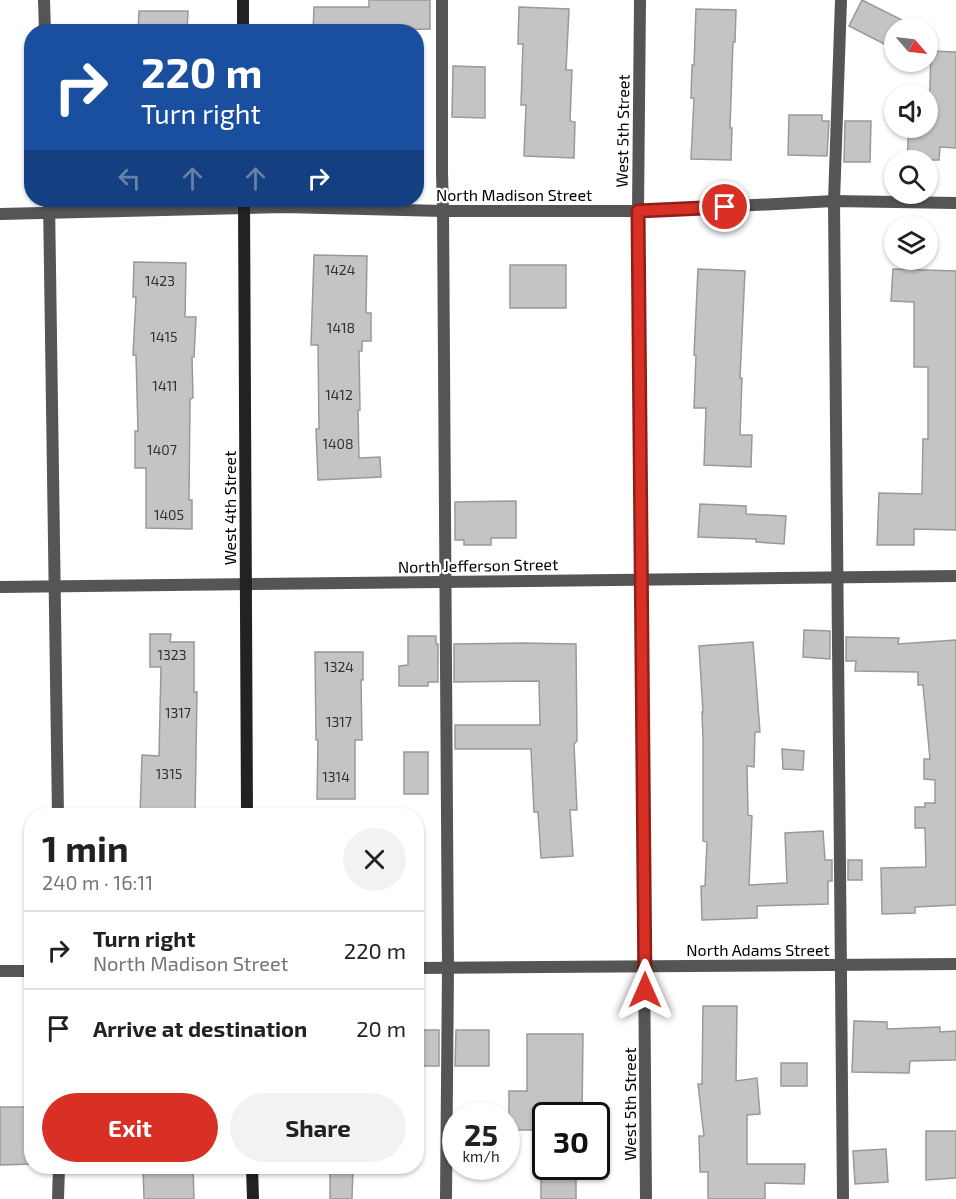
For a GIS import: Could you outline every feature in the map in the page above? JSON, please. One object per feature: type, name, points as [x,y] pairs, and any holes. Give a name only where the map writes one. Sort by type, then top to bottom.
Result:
[{"type":"main road","points":[[243,0],[243,24]]},
{"type":"main road","name":"West 4th Street","points":[[244,207],[247,808]]},
{"type":"main road","points":[[252,1174],[253,1199]]},
{"type":"street","points":[[44,0],[45,24]]},
{"type":"street","points":[[442,0],[448,968],[446,1199]]},
{"type":"street","name":"West 5th Street","points":[[640,0],[638,211],[646,1199]]},
{"type":"street","points":[[841,0],[834,201],[843,1199]]},
{"type":"street","name":"North Madison Street","points":[[284,207],[443,211],[638,211],[834,201],[956,203]]},
{"type":"street","points":[[49,207],[58,808]]},
{"type":"street","name":"North Madison Street","points":[[0,214],[166,207]]},
{"type":"street","name":"North Jefferson Street","points":[[0,587],[956,576]]},
{"type":"street","name":"North Adams Street","points":[[424,968],[956,964]]},
{"type":"street","points":[[0,971],[24,971]]},
{"type":"street","points":[[58,1199],[59,1174]]},
{"type":"building","points":[[369,0],[430,0],[430,29],[424,29],[424,24],[313,24],[314,7],[369,7]]},
{"type":"building","points":[[862,0],[898,18],[884,18],[884,44],[849,26]]},
{"type":"building","points":[[519,7],[569,9],[566,70],[572,70],[570,121],[575,122],[574,158],[524,156],[526,105],[521,105],[523,44],[518,44]]},
{"type":"building","points":[[696,9],[736,10],[730,128],[732,128],[731,160],[691,159],[694,98],[691,98],[692,65],[694,65]]},
{"type":"building","points":[[139,11],[188,11],[187,24],[138,24]]},
{"type":"building","points":[[938,51],[956,52],[956,148],[940,147],[939,160],[938,150],[908,150],[908,138],[938,138],[938,84],[930,84],[930,72],[938,72]]},
{"type":"building","points":[[453,66],[485,67],[485,118],[452,117]]},
{"type":"building","points":[[789,115],[822,115],[822,121],[829,121],[827,156],[788,155]]},
{"type":"building","points":[[845,121],[871,121],[870,162],[844,162]]},
{"type":"building","points":[[314,255],[367,256],[366,313],[371,313],[371,341],[362,341],[362,351],[359,351],[359,458],[380,457],[381,477],[318,480],[316,429],[319,429],[318,345],[311,345]]},
{"type":"building","points":[[134,262],[186,263],[185,317],[196,317],[194,357],[192,357],[193,398],[190,399],[189,500],[192,500],[192,529],[146,528],[146,468],[135,468],[135,431],[138,431],[136,355],[133,355],[136,297],[133,297]]},
{"type":"building","points":[[510,265],[566,265],[566,308],[510,308]]},
{"type":"building","points":[[698,269],[745,271],[740,435],[752,435],[751,467],[704,465],[706,408],[694,408]]},
{"type":"building","points":[[893,270],[956,271],[956,530],[914,529],[914,545],[877,545],[879,493],[922,494],[923,439],[928,439],[928,367],[914,367],[914,302],[891,301]]},
{"type":"building","points":[[516,501],[516,538],[491,538],[491,545],[464,545],[464,540],[455,540],[455,502]]},
{"type":"building","points":[[700,504],[746,506],[746,514],[786,516],[784,544],[756,542],[756,539],[698,537]]},
{"type":"building","points":[[804,630],[830,631],[830,659],[803,657]]},
{"type":"building","points":[[150,634],[171,634],[170,642],[194,642],[194,692],[197,692],[195,808],[140,808],[142,755],[159,756],[161,667],[150,667]]},
{"type":"building","points":[[408,636],[436,636],[438,682],[428,682],[428,686],[399,686],[399,666],[408,665]]},
{"type":"building","points":[[846,637],[899,638],[898,644],[956,640],[956,905],[915,907],[915,913],[882,914],[881,868],[926,867],[925,828],[915,828],[915,807],[925,807],[925,803],[935,803],[935,780],[924,779],[924,759],[930,759],[923,685],[918,685],[918,672],[855,671],[856,661],[846,661]]},
{"type":"building","points":[[753,642],[760,732],[755,732],[754,767],[747,766],[748,815],[752,816],[749,885],[787,883],[785,833],[823,831],[825,860],[832,860],[832,881],[828,881],[828,904],[757,906],[757,918],[702,920],[701,886],[705,886],[707,842],[703,841],[703,712],[699,646]]},
{"type":"building","points":[[454,644],[576,644],[577,741],[574,744],[577,810],[570,810],[573,856],[541,858],[538,812],[534,812],[531,749],[455,749],[455,725],[540,725],[539,681],[454,682]]},
{"type":"building","points":[[315,652],[363,652],[362,740],[355,740],[355,799],[317,799],[318,740],[316,740]]},
{"type":"building","points":[[782,749],[804,751],[803,770],[783,769]]},
{"type":"building","points":[[404,752],[428,752],[428,794],[404,794]]},
{"type":"building","points":[[848,860],[862,860],[862,880],[848,880]]},
{"type":"building","points":[[703,1006],[737,1006],[736,1081],[757,1078],[760,1114],[747,1115],[747,1164],[805,1164],[804,1184],[765,1183],[765,1199],[708,1199],[708,1172],[700,1172],[699,1136],[704,1136],[698,1084],[702,1084]]},
{"type":"building","points":[[854,1021],[887,1022],[887,1029],[940,1027],[940,1032],[956,1031],[956,1060],[910,1061],[909,1073],[852,1072]]},
{"type":"building","points":[[424,1030],[439,1030],[439,1066],[424,1066]]},
{"type":"building","points":[[456,1030],[489,1030],[489,1066],[455,1066]]},
{"type":"building","points":[[527,1034],[583,1034],[582,1102],[532,1102],[532,1130],[520,1130],[520,1102],[509,1102],[509,1091],[527,1091]]},
{"type":"building","points":[[781,1063],[807,1063],[807,1086],[781,1086]]},
{"type":"building","points":[[0,1107],[24,1107],[24,1164],[0,1165]]},
{"type":"building","points":[[926,1131],[956,1131],[956,1178],[926,1180]]},
{"type":"building","points":[[886,1149],[888,1182],[855,1184],[853,1151]]},
{"type":"building","points":[[143,1174],[193,1174],[194,1199],[144,1199]]},
{"type":"building","points":[[330,1174],[353,1174],[352,1199],[330,1199]]},
{"type":"building","points":[[541,1180],[576,1180],[576,1199],[541,1199]]},
{"type":"route","points":[[645,990],[638,211],[725,207]]}]
